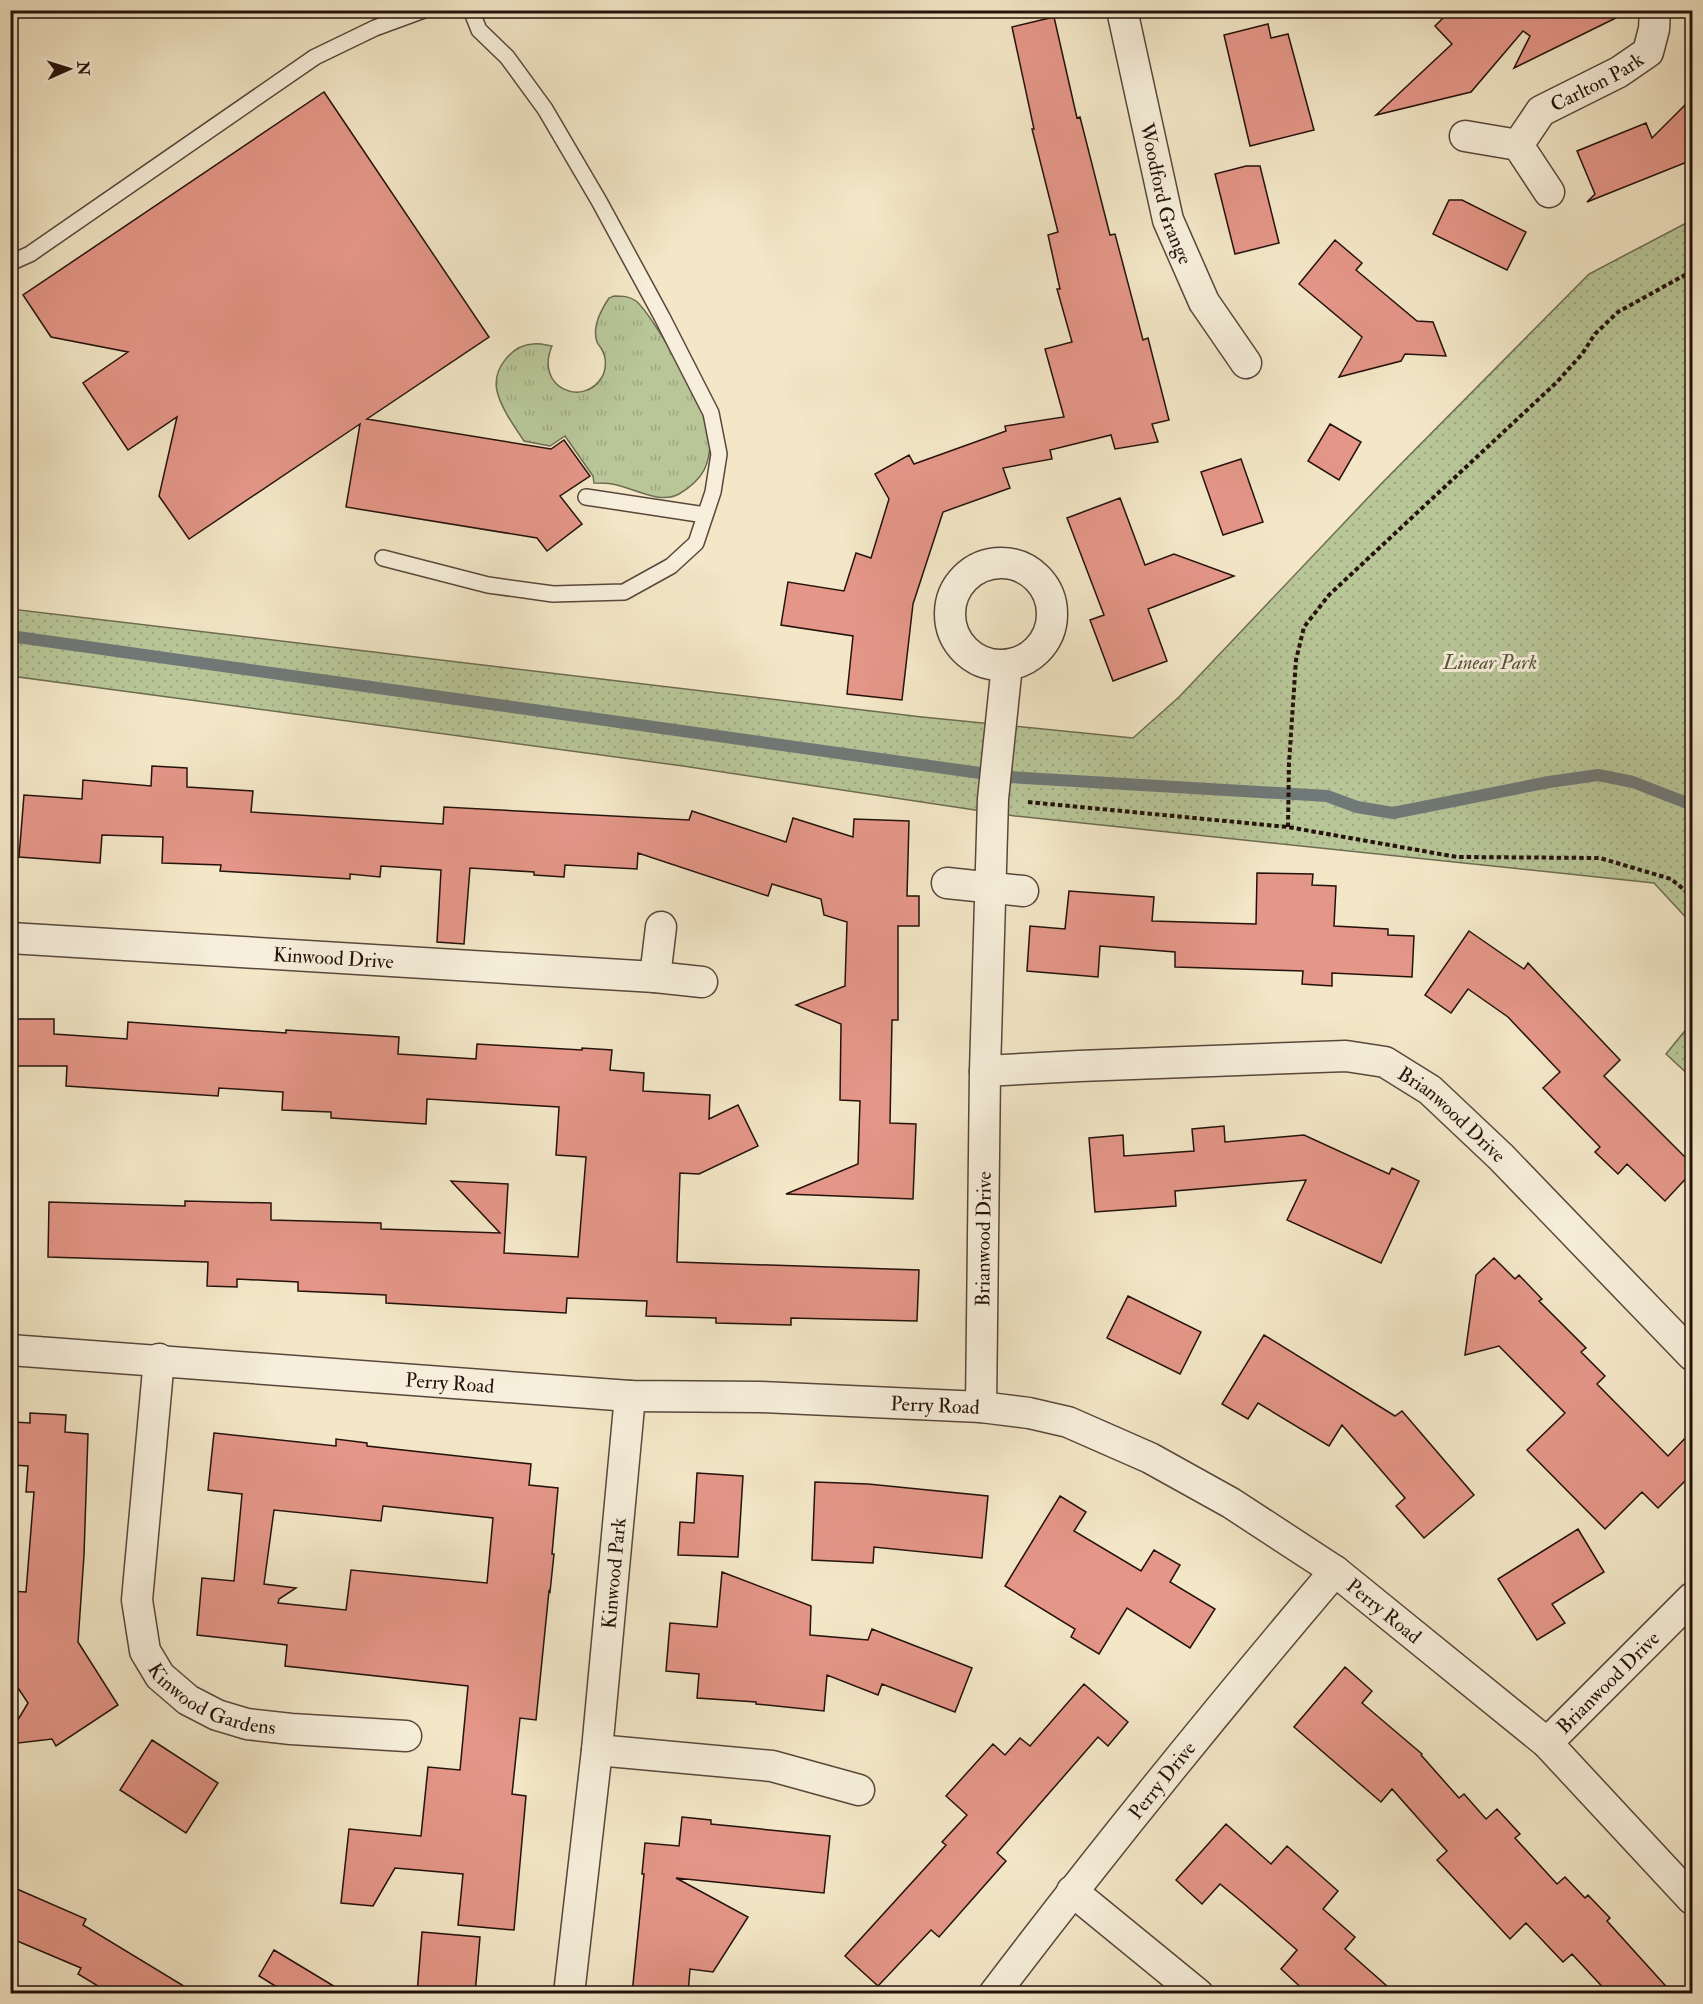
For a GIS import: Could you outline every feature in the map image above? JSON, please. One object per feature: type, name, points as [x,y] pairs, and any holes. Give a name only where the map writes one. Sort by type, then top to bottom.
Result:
[{"type":"street","name":"Woodford Grange","points":[[1122,10],[1168,220],[1204,302],[1246,363]]},
{"type":"street","name":"Carlton Park","points":[[1518,145],[1541,111],[1618,72],[1648,52],[1654,29],[1655,10]]},
{"type":"street","points":[[1465,136],[1518,145],[1549,192]]},
{"type":"street","name":"Brianwood Drive","points":[[981,1407],[985,1071],[993,799],[1007,665]]},
{"type":"street","points":[[947,883],[1023,891]]},
{"type":"street","points":[[655,977],[661,927]]},
{"type":"street","name":"Kinwood Drive","points":[[10,938],[655,977],[702,982]]},
{"type":"street","name":"Brianwood Drive","points":[[985,1071],[1346,1056],[1385,1062],[1430,1090],[1485,1142],[1692,1355]]},
{"type":"street","name":"Perry Road","points":[[10,1350],[159,1359],[630,1395],[981,1407],[1029,1413],[1068,1422],[1150,1458],[1231,1503],[1335,1571],[1547,1743],[1692,1899]]},
{"type":"street","name":"Kinwood Gardens","points":[[159,1359],[137,1600],[145,1651],[160,1676],[188,1700],[217,1714],[247,1724],[406,1736]]},
{"type":"street","name":"Kinwood Park","points":[[570,1994],[597,1750],[630,1395]]},
{"type":"street","name":"Perry Drive","points":[[994,1994],[1072,1891],[1236,1687],[1335,1571]]},
{"type":"street","name":"Brianwood Drive","points":[[1547,1743],[1692,1598]]},
{"type":"street","points":[[597,1750],[772,1766],[859,1790]]},
{"type":"street","points":[[1072,1891],[1198,1994]]},
{"type":"lane","points":[[10,262],[30,254],[315,57],[375,28],[424,10]]},
{"type":"lane","points":[[383,558],[488,585],[553,594],[624,592],[671,566],[696,543],[713,492],[719,454],[711,413],[599,201],[545,109],[507,57],[479,30],[471,10]]},
{"type":"lane","points":[[586,497],[705,515]]},
{"type":"path","points":[[1288,827],[1289,763],[1296,660],[1304,627],[1329,595],[1557,382],[1582,354],[1595,334],[1618,312],[1692,271]]},
{"type":"path","points":[[993,799],[1288,827],[1457,857],[1600,858],[1671,879],[1692,896]]},
{"type":"green space","name":"Linear Park","points":[[1692,220],[1692,924],[1654,883],[1015,816],[683,766],[11,676],[11,609],[922,717],[1133,738],[1179,697],[1380,485],[1589,274]]},
{"type":"green space","points":[[623,296],[636,301],[655,325],[680,366],[708,425],[710,447],[704,470],[687,489],[671,497],[663,498],[612,484],[594,483],[593,476],[565,436],[550,446],[524,441],[512,423],[497,391],[498,375],[505,360],[525,345],[535,344],[552,346],[548,361],[550,373],[555,382],[564,389],[574,392],[584,391],[594,386],[602,377],[605,364],[604,353],[597,343],[596,325],[609,298]]},
{"type":"green space","points":[[1692,1022],[1692,1078],[1666,1054]]},
{"type":"building","points":[[1451,10],[1632,10],[1514,68],[1530,36],[1523,31],[1471,92],[1376,115],[1452,44],[1435,26]]},
{"type":"building","points":[[1054,17],[1077,118],[1080,117],[1110,235],[1115,234],[1143,340],[1148,338],[1169,420],[1152,424],[1158,442],[1115,449],[1111,435],[1050,450],[1052,459],[1003,468],[1010,488],[943,512],[913,604],[902,700],[847,694],[853,636],[781,625],[788,582],[844,591],[856,553],[871,558],[889,499],[875,474],[909,455],[914,464],[1006,431],[1005,426],[1064,417],[1045,349],[1072,342],[1057,289],[1060,289],[1048,235],[1058,232],[1032,129],[1034,129],[1012,27]]},
{"type":"building","points":[[1268,24],[1271,38],[1288,34],[1314,130],[1250,146],[1224,35]]},
{"type":"building","points":[[324,92],[489,337],[367,419],[551,449],[564,440],[590,476],[560,496],[582,524],[547,551],[537,538],[346,507],[360,424],[189,539],[159,496],[177,417],[128,450],[83,383],[128,352],[51,337],[23,295]]},
{"type":"building","points":[[1692,98],[1692,160],[1587,202],[1595,194],[1577,151],[1646,123],[1652,138]]},
{"type":"building","points":[[1246,166],[1260,166],[1279,243],[1235,254],[1215,174]]},
{"type":"building","points":[[1449,200],[1462,200],[1526,232],[1507,270],[1433,234]]},
{"type":"building","points":[[1335,240],[1362,263],[1356,270],[1417,321],[1433,322],[1446,356],[1405,354],[1401,361],[1339,377],[1362,337],[1299,284]]},
{"type":"building","points":[[1330,424],[1361,442],[1339,480],[1308,461]]},
{"type":"building","points":[[1241,459],[1263,522],[1223,535],[1201,472]]},
{"type":"building","points":[[1120,498],[1145,565],[1174,554],[1234,576],[1148,609],[1167,661],[1113,681],[1090,620],[1104,615],[1067,518]]},
{"type":"building","points":[[152,766],[187,768],[187,787],[253,791],[251,812],[443,824],[444,807],[689,820],[692,811],[786,842],[793,818],[853,837],[854,819],[909,821],[907,896],[919,896],[919,926],[898,926],[898,1020],[892,1020],[890,1123],[916,1124],[913,1199],[786,1194],[858,1164],[860,1101],[840,1100],[841,1024],[796,1005],[845,986],[847,922],[824,915],[821,899],[772,884],[768,896],[638,853],[637,869],[565,865],[564,877],[534,875],[534,872],[470,868],[464,944],[437,942],[441,870],[381,866],[380,877],[350,874],[350,879],[220,871],[221,865],[162,863],[163,837],[102,835],[100,863],[19,857],[24,795],[82,799],[83,780],[151,786]]},
{"type":"building","points":[[1257,873],[1313,874],[1312,885],[1336,886],[1334,926],[1388,929],[1388,935],[1414,936],[1412,977],[1332,973],[1332,986],[1302,984],[1303,971],[1175,967],[1175,952],[1100,946],[1098,977],[1027,971],[1030,926],[1065,929],[1069,891],[1154,897],[1152,921],[1256,924]]},
{"type":"building","points":[[1469,931],[1524,969],[1528,963],[1620,1060],[1604,1076],[1692,1164],[1692,1172],[1665,1201],[1627,1164],[1618,1174],[1595,1152],[1600,1147],[1543,1088],[1560,1072],[1508,1017],[1468,989],[1451,1013],[1425,995]]},
{"type":"building","points":[[10,1019],[54,1019],[54,1034],[127,1039],[128,1022],[286,1033],[286,1030],[399,1037],[398,1054],[476,1059],[477,1044],[612,1050],[610,1070],[644,1073],[643,1091],[710,1095],[709,1119],[738,1105],[758,1146],[699,1174],[680,1173],[677,1262],[919,1270],[917,1321],[791,1318],[791,1325],[716,1323],[716,1318],[646,1316],[647,1301],[567,1298],[566,1313],[386,1303],[386,1295],[298,1291],[298,1282],[237,1279],[237,1287],[207,1286],[208,1262],[48,1257],[49,1202],[185,1206],[185,1201],[271,1203],[271,1220],[381,1223],[381,1229],[500,1233],[451,1181],[508,1184],[504,1253],[578,1257],[586,1157],[556,1155],[559,1107],[427,1099],[426,1124],[331,1118],[331,1112],[282,1110],[283,1092],[219,1088],[218,1096],[66,1086],[67,1066],[10,1066]]},
{"type":"building","points":[[1224,1126],[1225,1142],[1304,1135],[1389,1174],[1392,1168],[1419,1181],[1381,1263],[1287,1220],[1306,1180],[1175,1191],[1176,1206],[1095,1212],[1089,1138],[1123,1135],[1124,1156],[1194,1151],[1192,1129]]},
{"type":"building","points":[[1494,1258],[1515,1279],[1519,1275],[1542,1299],[1539,1301],[1586,1348],[1581,1352],[1605,1376],[1597,1384],[1668,1456],[1692,1431],[1692,1474],[1658,1508],[1642,1492],[1605,1529],[1527,1450],[1565,1413],[1499,1346],[1465,1355],[1476,1275]]},
{"type":"building","points":[[1128,1296],[1201,1332],[1180,1374],[1107,1338]]},
{"type":"building","points":[[1264,1335],[1395,1416],[1402,1411],[1474,1495],[1424,1538],[1396,1506],[1405,1498],[1342,1425],[1329,1446],[1258,1403],[1248,1419],[1222,1404]]},
{"type":"building","points":[[30,1413],[66,1415],[65,1432],[88,1434],[84,1555],[78,1642],[118,1705],[56,1746],[52,1739],[10,1744],[10,1733],[28,1703],[10,1676],[10,1591],[26,1592],[34,1492],[26,1492],[28,1466],[12,1465],[14,1422],[30,1423]]},
{"type":"building","points":[[214,1433],[336,1446],[336,1439],[367,1443],[367,1446],[531,1464],[529,1485],[558,1488],[552,1554],[554,1554],[536,1720],[520,1718],[512,1794],[526,1796],[514,1930],[458,1925],[463,1874],[395,1868],[373,1906],[341,1903],[349,1829],[421,1836],[428,1767],[460,1770],[468,1686],[285,1666],[287,1645],[197,1635],[202,1578],[234,1581],[242,1494],[208,1490]],"holes":[[[383,1506],[493,1518],[487,1583],[351,1570],[346,1610],[278,1603],[279,1599],[296,1588],[264,1584],[274,1510],[381,1521]]]},
{"type":"building","points":[[697,1473],[743,1476],[738,1557],[678,1555],[680,1522],[694,1523]]},
{"type":"building","points":[[815,1482],[868,1484],[988,1496],[982,1558],[874,1547],[873,1563],[812,1560]]},
{"type":"building","points":[[1060,1496],[1086,1512],[1074,1531],[1141,1571],[1154,1550],[1180,1565],[1170,1582],[1215,1609],[1190,1648],[1127,1608],[1099,1654],[1071,1637],[1075,1629],[1005,1586]]},
{"type":"building","points":[[1578,1529],[1604,1572],[1552,1604],[1565,1623],[1537,1640],[1498,1579]]},
{"type":"building","points":[[722,1572],[811,1606],[810,1635],[868,1640],[872,1629],[972,1668],[955,1712],[882,1684],[878,1695],[827,1675],[824,1711],[756,1704],[756,1702],[697,1698],[699,1674],[666,1671],[670,1623],[717,1627]]},
{"type":"building","points":[[1345,1667],[1372,1691],[1362,1703],[1422,1754],[1459,1798],[1464,1794],[1486,1819],[1497,1809],[1520,1834],[1515,1838],[1557,1884],[1565,1877],[1585,1898],[1588,1895],[1610,1918],[1607,1921],[1673,1994],[1609,1994],[1572,1954],[1563,1962],[1526,1923],[1510,1939],[1437,1860],[1447,1851],[1392,1789],[1381,1802],[1294,1727]]},
{"type":"building","points":[[1084,1684],[1128,1722],[1108,1746],[1098,1737],[997,1853],[1006,1861],[939,1937],[931,1930],[878,1986],[845,1956],[946,1845],[942,1842],[967,1815],[946,1796],[993,1744],[1005,1755],[1020,1738],[1030,1746]]},
{"type":"building","points":[[152,1740],[218,1783],[186,1833],[120,1790]]},
{"type":"building","points":[[682,1817],[711,1820],[711,1824],[830,1836],[824,1893],[676,1878],[748,1917],[713,1972],[690,1969],[688,1994],[632,1994],[645,1843],[679,1846]]},
{"type":"building","points":[[1226,1824],[1271,1864],[1287,1846],[1338,1891],[1323,1909],[1355,1937],[1345,1949],[1396,1994],[1308,1994],[1281,1969],[1297,1950],[1243,1903],[1220,1884],[1202,1904],[1176,1880]]},
{"type":"building","points":[[10,1886],[86,1919],[83,1925],[197,1994],[111,1994],[78,1974],[81,1968],[10,1938]]},
{"type":"building","points":[[422,1932],[480,1937],[475,1994],[417,1994]]},
{"type":"building","points":[[274,1950],[347,1994],[288,1994],[259,1976]]},
{"type":"waterway","points":[[10,636],[987,774]]},
{"type":"waterway","points":[[1009,777],[1327,796],[1357,807],[1393,813],[1549,782],[1598,775],[1633,782],[1692,805]]}]
